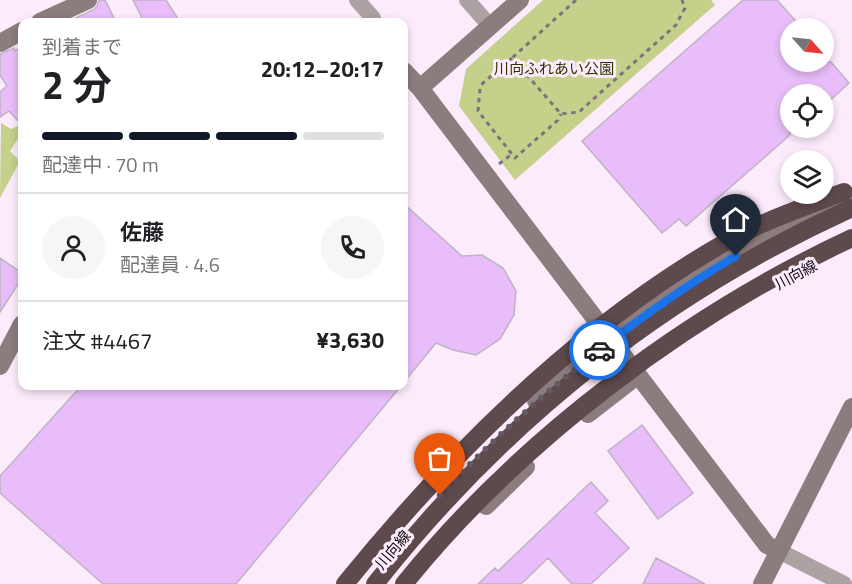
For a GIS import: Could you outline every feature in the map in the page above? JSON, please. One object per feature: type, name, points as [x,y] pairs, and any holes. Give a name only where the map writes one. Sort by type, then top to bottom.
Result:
[{"type":"highway","points":[[345,584],[390,530],[465,449],[542,377],[611,319],[681,269],[728,241],[781,216],[849,199]]},
{"type":"highway","points":[[375,584],[431,516],[477,469],[525,423],[593,364],[657,316],[704,285],[849,199]]},
{"type":"highway","points":[[404,584],[489,492],[559,428],[624,376],[720,309],[852,238]]},
{"type":"street","points":[[49,18],[88,0]]},
{"type":"street","points":[[357,0],[373,18]]},
{"type":"street","points":[[467,0],[490,26]]},
{"type":"street","points":[[420,88],[520,0]]},
{"type":"street","points":[[0,42],[18,33]]},
{"type":"street","points":[[408,75],[767,544],[844,584]]},
{"type":"street","name":"川向線","points":[[365,584],[424,512],[471,462],[561,380],[652,309],[699,278],[810,216],[849,199]]},
{"type":"street","name":"川向線","points":[[415,584],[452,542],[536,457],[638,375],[723,316],[780,283],[852,247]]},
{"type":"street","points":[[0,366],[18,332]]},
{"type":"street","points":[[762,584],[847,430],[852,407]]},
{"type":"path","points":[[561,114],[558,120],[515,158],[478,111],[480,89],[483,83],[576,0]]},
{"type":"path","points":[[561,114],[579,111],[676,25],[685,8],[682,0]]},
{"type":"path","points":[[512,58],[561,114]]},
{"type":"green space","name":"川向ふれあい公園","points":[[543,0],[711,0],[715,5],[515,180],[459,106],[466,69]]},
{"type":"green space","points":[[1,123],[11,129],[18,126],[18,139],[10,151],[18,159],[18,165],[0,198]]},
{"type":"building","points":[[99,0],[105,0],[114,18],[76,18],[93,10]]},
{"type":"building","points":[[133,0],[166,0],[177,18],[142,18]]},
{"type":"building","points":[[743,0],[777,0],[793,18],[780,18],[780,72],[834,72],[834,66],[849,83],[834,97],[834,84],[780,84],[780,138],[787,138],[686,226],[679,219],[662,233],[582,141]]},
{"type":"building","points":[[14,48],[15,51],[18,49],[18,121],[9,111],[0,117],[0,92],[7,86],[0,75],[0,54]]},
{"type":"building","points":[[408,208],[462,256],[482,255],[503,268],[516,291],[514,315],[500,339],[476,355],[453,350],[436,343],[408,377]]},
{"type":"building","points":[[0,258],[18,270],[18,284],[0,312]]},
{"type":"building","points":[[77,390],[398,390],[236,584],[103,584],[0,493],[0,476]]},
{"type":"building","points":[[642,425],[693,493],[658,519],[608,451]]},
{"type":"building","points":[[591,482],[608,501],[595,513],[629,548],[591,584],[572,584],[548,558],[521,584],[478,584],[495,568],[498,571]]},
{"type":"building","points":[[656,558],[705,584],[643,584]]},
{"type":"way so far","points":[[440,495],[519,417],[599,350]]},
{"type":"route","points":[[599,350],[652,309],[736,256]]}]
